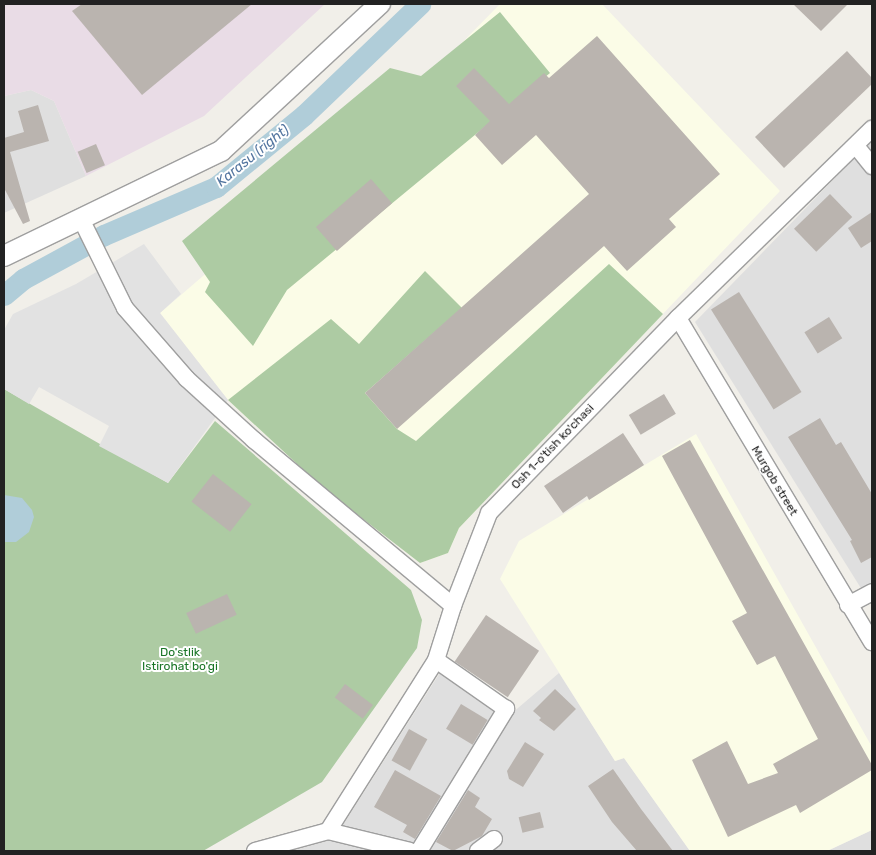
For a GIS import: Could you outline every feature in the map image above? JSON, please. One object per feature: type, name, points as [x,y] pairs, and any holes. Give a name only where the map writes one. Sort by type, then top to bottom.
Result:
[{"type":"street","points":[[4,256],[82,223],[221,151],[380,4]]},
{"type":"street","name":"Osh 1-o'tish ko'chasi","points":[[328,831],[436,660],[453,606],[489,513],[678,318],[872,129]]},
{"type":"street","points":[[856,146],[872,166]]},
{"type":"street","points":[[82,223],[125,308],[201,392],[453,606]]},
{"type":"street","name":"Murgob street","points":[[678,318],[848,605],[872,642]]},
{"type":"street","points":[[848,605],[872,592]]},
{"type":"street","points":[[419,851],[506,709],[436,660]]},
{"type":"street","points":[[255,851],[328,831],[410,851]]},
{"type":"street","points":[[478,851],[494,839]]},
{"type":"shaded area","points":[[4,4],[325,4],[204,116],[86,176],[54,101],[31,90],[4,96]]},
{"type":"shaded area","points":[[500,4],[602,4],[780,191],[459,528],[448,553],[420,563],[323,488],[228,400],[160,313],[396,110]]},
{"type":"shaded area","points":[[31,90],[54,101],[86,176],[4,213],[4,96]]},
{"type":"shaded area","points":[[872,140],[872,606],[695,322]]},
{"type":"shaded area","points":[[144,244],[181,294],[160,313],[228,400],[168,483],[99,446],[109,426],[39,387],[29,404],[4,389],[4,330],[13,314],[76,284]]},
{"type":"shaded area","points":[[696,434],[872,747],[872,830],[827,851],[690,851],[624,758],[615,761],[500,579],[519,541]]},
{"type":"shaded area","points":[[443,668],[511,714],[559,673],[615,761],[624,758],[690,851],[291,851],[334,839]]},
{"type":"shaded area","points":[[872,830],[872,851],[827,851]]},
{"type":"green space","points":[[500,12],[550,73],[287,290],[253,346],[205,292],[210,282],[182,241],[390,68],[421,76]]},
{"type":"green space","points":[[609,264],[663,314],[459,528],[448,553],[420,563],[323,488],[228,400],[331,319],[359,344],[425,271],[462,308],[365,393],[397,429],[416,441]]},
{"type":"green space","name":"Do'stlik Istirohat bo'gi","points":[[4,389],[168,483],[215,421],[411,590],[422,620],[417,648],[322,782],[203,851],[4,851]]},
{"type":"water","points":[[4,495],[22,498],[32,510],[34,517],[29,532],[16,542],[4,542]]},
{"type":"building","points":[[82,4],[252,4],[142,95],[72,11]]},
{"type":"building","points":[[793,4],[848,4],[821,31]]},
{"type":"building","points":[[597,36],[720,174],[669,219],[676,227],[627,271],[604,246],[397,429],[365,393],[589,194],[536,135],[502,165],[475,135],[490,121],[456,86],[474,68],[509,104],[544,73],[549,78]]},
{"type":"building","points":[[847,51],[872,78],[872,84],[784,168],[755,137]]},
{"type":"building","points":[[38,105],[49,141],[10,152],[30,221],[23,224],[4,188],[4,138],[24,132],[18,111]]},
{"type":"building","points":[[96,144],[105,165],[87,173],[78,152]]},
{"type":"building","points":[[371,179],[392,203],[337,251],[316,227]]},
{"type":"building","points":[[830,194],[852,217],[816,252],[794,229]]},
{"type":"building","points":[[872,212],[872,241],[861,248],[848,228]]},
{"type":"building","points":[[739,292],[802,392],[774,410],[711,309]]},
{"type":"building","points":[[829,317],[842,338],[818,354],[804,332]]},
{"type":"building","points":[[664,394],[676,414],[641,435],[629,415]]},
{"type":"building","points":[[820,418],[836,445],[841,442],[872,494],[872,557],[861,563],[850,541],[852,540],[788,437]]},
{"type":"building","points":[[623,433],[644,465],[589,500],[587,496],[563,513],[544,486]]},
{"type":"building","points":[[690,440],[872,765],[872,770],[800,813],[796,805],[728,837],[692,760],[727,741],[748,784],[778,773],[773,764],[818,739],[775,656],[757,665],[732,621],[747,613],[662,456]]},
{"type":"building","points":[[213,474],[252,504],[230,532],[191,502]]},
{"type":"building","points":[[227,594],[237,615],[196,634],[186,613]]},
{"type":"building","points":[[486,615],[539,651],[508,697],[455,661]]},
{"type":"building","points":[[345,684],[373,705],[363,719],[335,698]]},
{"type":"building","points":[[555,689],[576,709],[554,731],[539,720],[541,718],[533,711]]},
{"type":"building","points":[[461,704],[488,720],[473,745],[446,729]]},
{"type":"building","points":[[409,729],[427,739],[410,771],[392,760]]},
{"type":"building","points":[[525,742],[544,754],[523,787],[509,779],[507,771]]},
{"type":"building","points":[[613,769],[673,851],[637,851],[612,822],[588,786]]},
{"type":"building","points":[[395,770],[441,796],[415,839],[403,832],[407,825],[374,807]]},
{"type":"building","points":[[468,790],[480,798],[475,807],[492,819],[482,836],[453,851],[436,842]]},
{"type":"building","points":[[540,812],[544,828],[523,833],[519,817]]},
{"type":"waterway","name":"Karasu (right)","points":[[4,295],[23,279],[104,235],[216,187],[304,115],[420,4]]}]
